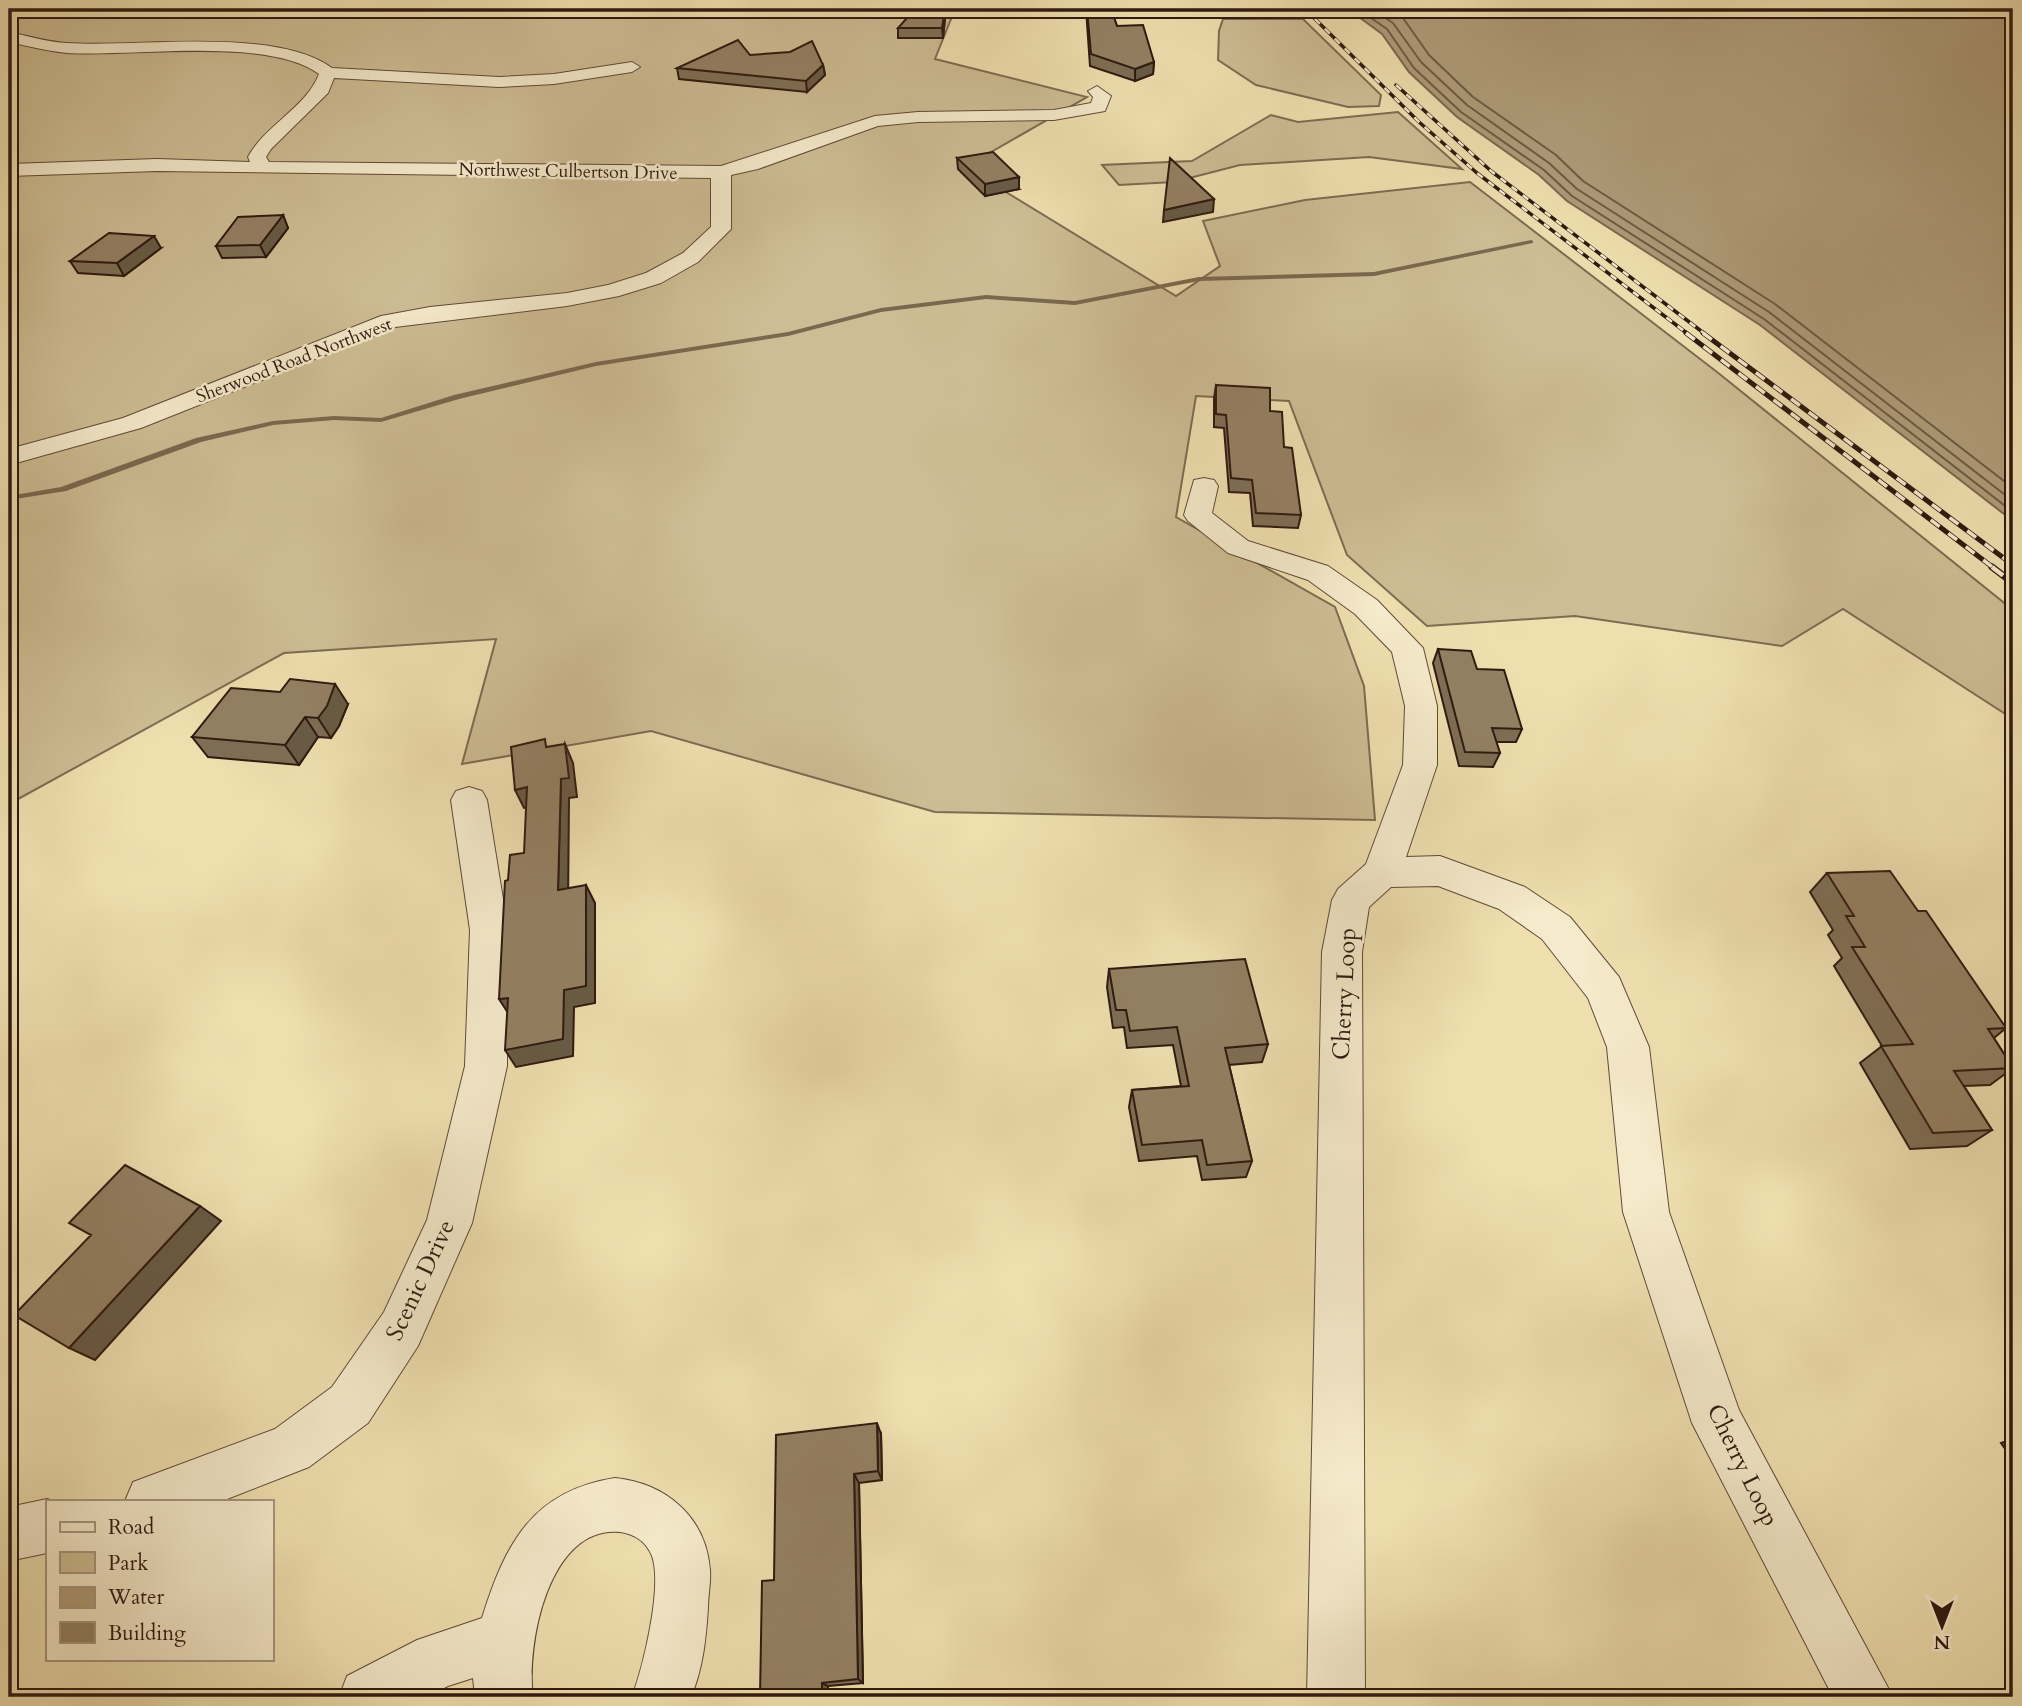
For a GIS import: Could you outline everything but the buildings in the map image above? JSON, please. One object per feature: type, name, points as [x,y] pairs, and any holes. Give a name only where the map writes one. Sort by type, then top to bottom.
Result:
[{"type":"street","points":[[9,37],[64,47],[277,51],[315,61],[328,73],[499,82],[554,79],[632,67]]},
{"type":"street","points":[[262,168],[257,157],[263,146],[322,89],[328,73]]},
{"type":"street","name":"Northwest Culbertson Drive","points":[[9,170],[157,165],[721,172],[751,165],[875,121],[918,117],[1073,114],[1099,107],[1102,96],[1097,91]]},
{"type":"street","name":"Sherwood Road Northwest","points":[[9,457],[132,423],[389,321],[424,313],[572,297],[645,282],[694,256],[721,229],[721,172]]},
{"type":"street","name":"Scenic Drive","points":[[155,1500],[291,1449],[350,1405],[401,1329],[412,1306],[449,1223],[486,1066],[489,930],[469,800]]},
{"type":"street","name":"Cherry Loop","points":[[1336,1697],[1342,952],[1351,900],[1382,872],[1440,871],[1512,898],[1556,928],[1605,989],[1628,1047],[1646,1212],[1718,1423],[1864,1697]]},
{"type":"street","points":[[504,1697],[504,1640],[521,1585],[536,1554],[557,1529],[582,1512],[610,1503],[636,1505],[658,1518],[674,1539],[682,1567],[672,1675],[661,1697]]},
{"type":"street","points":[[9,1534],[46,1527]]},
{"type":"street","points":[[368,1697],[437,1660],[504,1640]]},
{"type":"lane","points":[[1203,486],[1198,515],[1238,547],[1318,573],[1366,607],[1407,648],[1421,706],[1420,765],[1382,872]]},
{"type":"green space","points":[[9,9],[955,9],[935,59],[1087,97],[965,167],[1176,296],[1220,266],[1203,221],[1305,200],[1470,182],[1717,372],[2013,610],[2013,719],[1843,609],[1782,646],[1575,616],[1427,626],[1347,555],[1289,401],[1196,396],[1176,517],[1335,607],[1364,686],[1375,820],[935,812],[651,731],[462,764],[496,639],[284,653],[9,804]]},
{"type":"green space","points":[[1223,19],[1303,19],[1381,95],[1379,106],[1348,107],[1256,85],[1218,60],[1219,31]]},
{"type":"green space","points":[[1398,112],[1462,169],[1369,157],[1240,165],[1174,182],[1119,185],[1102,165],[1192,161],[1271,115],[1298,122]]},
{"type":"water","points":[[1348,9],[2013,9],[2013,521],[1760,325],[1567,201],[1539,175],[1457,117],[1409,72],[1382,34]]},
{"type":"waterway","points":[[9,498],[63,489],[199,440],[273,423],[334,418],[381,420],[457,397],[596,364],[788,334],[881,310],[986,297],[1075,303],[1199,279],[1374,274],[1531,242]]},
{"type":"railway","points":[[1305,9],[1419,122],[1477,173],[1688,334]]},
{"type":"railway","points":[[1396,85],[1491,171],[1705,334]]},
{"type":"railway","points":[[1686,333],[1995,569]]},
{"type":"railway","points":[[1703,333],[2013,565]]},
{"type":"railway","points":[[1992,567],[2013,583]]}]
